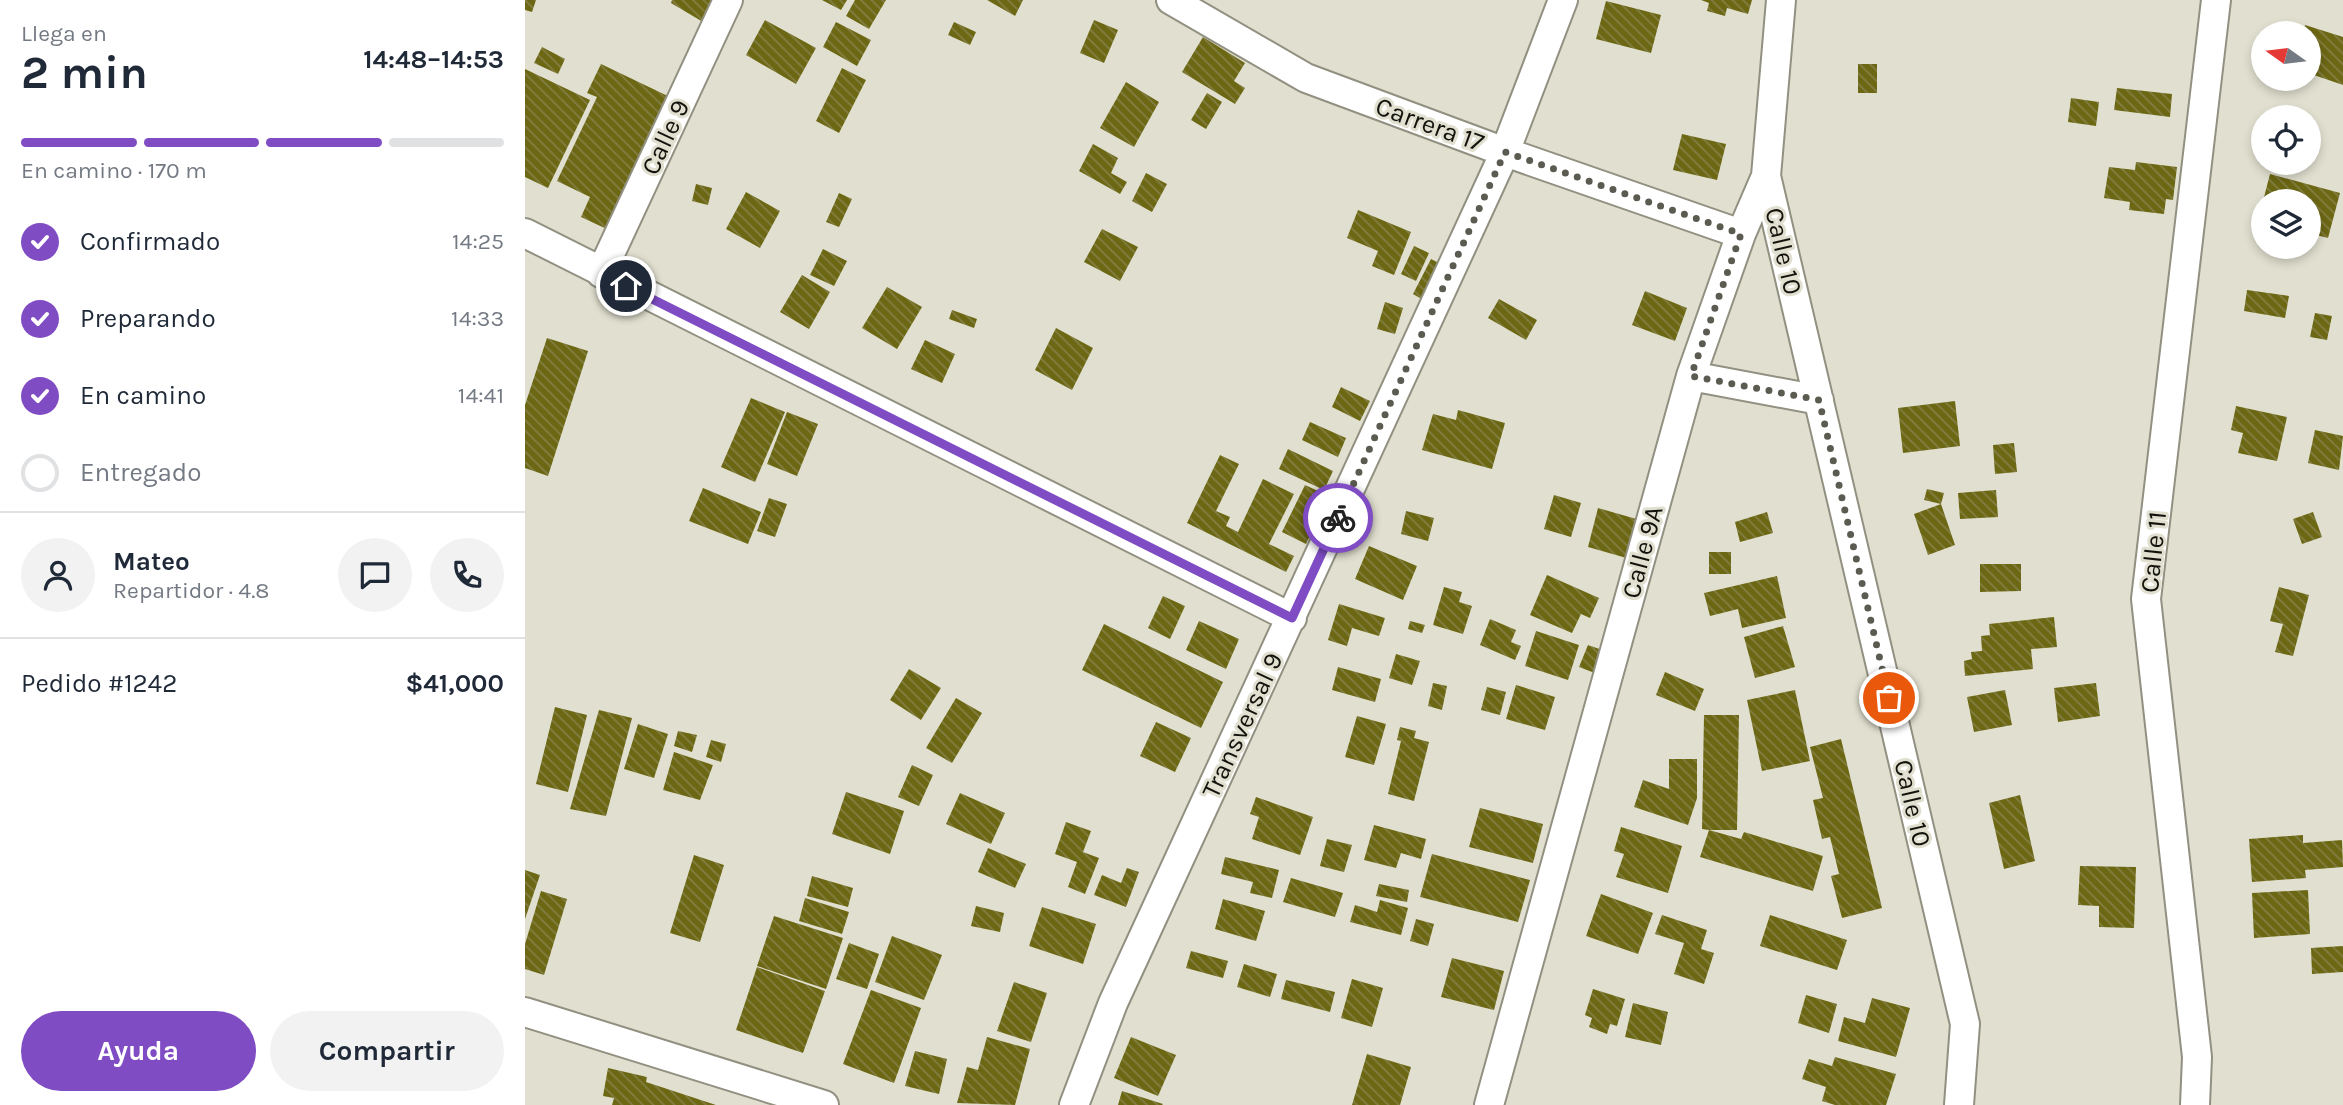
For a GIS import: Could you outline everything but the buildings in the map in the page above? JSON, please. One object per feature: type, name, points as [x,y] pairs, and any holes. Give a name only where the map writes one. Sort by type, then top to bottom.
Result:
[{"type":"street","name":"Calle 9","points":[[601,273],[728,0]]},
{"type":"street","name":"Carrera 17","points":[[1171,0],[1306,78],[1505,152],[1741,234]]},
{"type":"street","name":"Transversal 9","points":[[1074,1105],[1113,1003],[1505,152],[1563,0]]},
{"type":"street","name":"Calle 9A","points":[[1489,1105],[1691,376],[1741,234],[1766,176],[1781,0]]},
{"type":"street","name":"Calle 11","points":[[2195,1105],[2197,1057],[2146,599],[2216,0]]},
{"type":"street","name":"Calle 10","points":[[1766,176],[1965,1024],[1959,1105]]},
{"type":"street","points":[[525,233],[1292,618]]},
{"type":"street","points":[[1691,376],[1819,400]]},
{"type":"street","points":[[525,1012],[824,1105]]},
{"type":"way so far","points":[[1338,518],[1505,152],[1741,234],[1691,376],[1819,400],[1889,698]]},
{"type":"route","points":[[626,286],[1292,618],[1338,518]]}]
